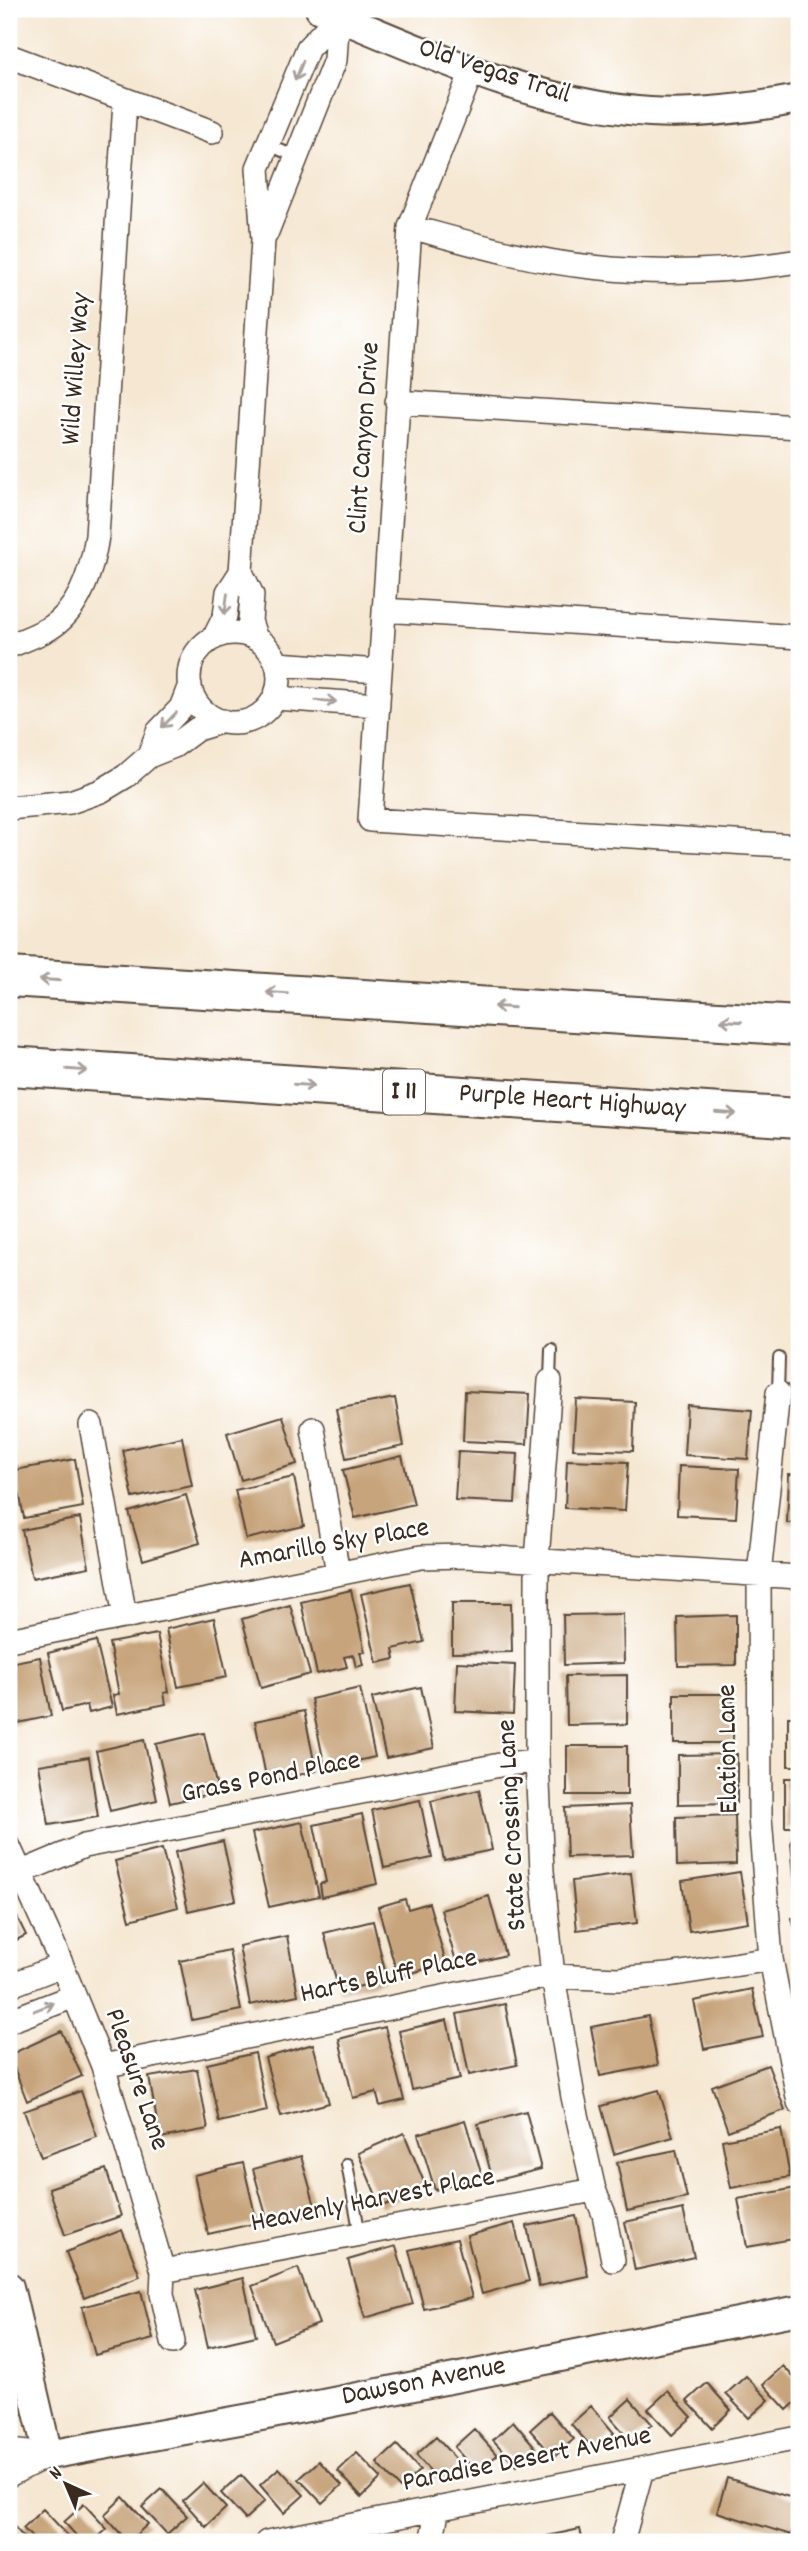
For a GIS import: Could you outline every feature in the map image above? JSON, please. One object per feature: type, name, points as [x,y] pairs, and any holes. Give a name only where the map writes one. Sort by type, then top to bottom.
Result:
[{"type":"highway","points":[[9,977],[799,1026]]},
{"type":"highway","name":"Purple Heart Highway","points":[[9,1066],[799,1118]]},
{"type":"street","name":"Old Vegas Trail","points":[[335,11],[472,71],[537,93],[594,104],[651,112],[706,111],[799,99]]},
{"type":"street","points":[[214,638],[225,615],[228,592],[241,572],[263,240],[258,168],[308,48],[335,11]]},
{"type":"street","points":[[263,240],[335,60],[335,11]]},
{"type":"street","points":[[9,56],[125,102],[153,109],[212,132]]},
{"type":"street","name":"Clint Canyon Drive","points":[[472,71],[410,228],[370,820],[799,846]]},
{"type":"street","name":"Wild Willey Way","points":[[9,646],[52,626],[66,613],[82,589],[93,565],[125,102]]},
{"type":"street","points":[[410,228],[520,256],[590,267],[657,272],[716,272],[799,261]]},
{"type":"street","points":[[397,402],[799,427]]},
{"type":"street","points":[[241,572],[252,595],[250,621],[256,639]]},
{"type":"street","points":[[384,610],[799,637]]},
{"type":"street","points":[[149,756],[158,732],[181,708],[190,685],[192,663],[205,644],[214,638],[237,633],[256,639],[270,650],[277,664],[279,682],[275,698],[260,715],[250,720],[223,721],[207,714],[199,706],[190,685]]},
{"type":"street","points":[[277,664],[379,671]]},
{"type":"street","points":[[275,698],[378,705]]},
{"type":"street","points":[[9,808],[70,802],[101,790],[125,776],[149,756],[174,746],[197,729],[223,721]]},
{"type":"street","name":"State Crossing Lane","points":[[550,1381],[537,1561],[537,1761],[542,1871],[553,1976],[573,2097],[594,2190],[604,2214],[613,2260]]},
{"type":"street","name":"Elation Lane","points":[[778,1394],[759,1575],[760,1817],[771,1959],[799,2102]]},
{"type":"street","points":[[91,1425],[125,1616]]},
{"type":"street","points":[[313,1429],[338,1573]]},
{"type":"street","name":"Amarillo Sky Place","points":[[9,1640],[421,1557],[466,1556],[799,1577]]},
{"type":"street","name":"Grass Pond Place","points":[[22,1872],[84,1846],[505,1764],[537,1761]]},
{"type":"street","name":"Pleasure Lane","points":[[9,1847],[62,1965],[103,2066],[163,2271],[162,2294],[173,2342]]},
{"type":"street","name":"Harts Bluff Place","points":[[103,2066],[553,1976],[618,1979],[668,1975],[771,1959]]},
{"type":"street","points":[[9,1986],[62,1965]]},
{"type":"street","points":[[12,2017],[74,1996]]},
{"type":"street","name":"Heavenly Harvest Place","points":[[163,2271],[594,2190]]},
{"type":"street","points":[[9,2287],[48,2455]]},
{"type":"street","name":"Dawson Avenue","points":[[9,2451],[48,2455],[799,2310]]},
{"type":"street","name":"Paradise Desert Avenue","points":[[267,2542],[799,2438]]},
{"type":"street","name":"Dawson Avenue","points":[[9,2475],[48,2455]]},
{"type":"street","points":[[622,2542],[642,2469]]},
{"type":"street","points":[[431,2542],[438,2508]]},
{"type":"lane","points":[[269,145],[296,157]]},
{"type":"lane","points":[[550,1381],[551,1349]]},
{"type":"lane","points":[[778,1394],[779,1358]]},
{"type":"lane","points":[[347,2164],[360,2235]]},
{"type":"building","points":[[465,1391],[530,1394],[527,1444],[463,1441]]},
{"type":"building","points":[[395,1398],[404,1446],[346,1458],[336,1409]]},
{"type":"building","points":[[576,1399],[635,1402],[633,1451],[573,1449]]},
{"type":"building","points":[[687,1405],[752,1410],[748,1459],[684,1455]]},
{"type":"building","points":[[797,1414],[799,1463],[794,1463]]},
{"type":"building","points":[[283,1416],[297,1464],[241,1480],[227,1433]]},
{"type":"building","points":[[182,1437],[192,1486],[133,1498],[123,1450]]},
{"type":"building","points":[[458,1451],[518,1454],[515,1503],[455,1500]]},
{"type":"building","points":[[402,1456],[414,1504],[355,1518],[343,1470]]},
{"type":"building","points":[[75,1459],[83,1507],[24,1518],[15,1470]]},
{"type":"building","points":[[567,1460],[628,1462],[625,1511],[565,1508]]},
{"type":"building","points":[[679,1466],[739,1469],[736,1518],[677,1515]]},
{"type":"building","points":[[789,1474],[799,1475],[799,1523],[787,1523]]},
{"type":"building","points":[[294,1477],[304,1526],[246,1539],[235,1490]]},
{"type":"building","points":[[186,1495],[200,1543],[143,1560],[129,1512]]},
{"type":"building","points":[[80,1518],[89,1567],[32,1578],[22,1530]]},
{"type":"building","points":[[410,1583],[424,1642],[393,1649],[395,1659],[377,1663],[361,1594]]},
{"type":"building","points":[[351,1590],[365,1652],[360,1652],[363,1665],[356,1667],[353,1655],[344,1657],[347,1667],[317,1674],[301,1602]]},
{"type":"building","points":[[452,1603],[511,1603],[512,1652],[452,1653]]},
{"type":"building","points":[[290,1605],[310,1674],[261,1688],[242,1619]]},
{"type":"building","points":[[623,1614],[624,1663],[564,1665],[563,1615]]},
{"type":"building","points":[[736,1615],[736,1665],[678,1666],[677,1617]]},
{"type":"building","points":[[214,1618],[227,1677],[178,1687],[166,1629]]},
{"type":"building","points":[[157,1634],[169,1692],[164,1693],[166,1704],[117,1714],[113,1695],[119,1694],[109,1643]]},
{"type":"building","points":[[96,1641],[112,1707],[89,1713],[87,1705],[62,1711],[48,1653]]},
{"type":"building","points":[[40,1657],[51,1716],[9,1725],[9,1663]]},
{"type":"building","points":[[457,1662],[515,1665],[513,1714],[455,1711]]},
{"type":"building","points":[[627,1675],[627,1724],[567,1725],[566,1676]]},
{"type":"building","points":[[421,1687],[434,1748],[386,1758],[372,1698]]},
{"type":"building","points":[[360,1688],[375,1757],[325,1768],[311,1699]]},
{"type":"building","points":[[674,1694],[733,1694],[733,1743],[674,1743]]},
{"type":"building","points":[[304,1711],[316,1771],[267,1782],[255,1721]]},
{"type":"building","points":[[788,1717],[799,1717],[799,1766],[788,1766]]},
{"type":"building","points":[[204,1733],[218,1792],[170,1803],[156,1744]]},
{"type":"building","points":[[144,1740],[157,1800],[110,1811],[96,1751]]},
{"type":"building","points":[[567,1746],[627,1746],[627,1795],[567,1795]]},
{"type":"building","points":[[737,1754],[737,1803],[678,1804],[678,1755]]},
{"type":"building","points":[[89,1757],[98,1817],[49,1825],[39,1765]]},
{"type":"building","points":[[785,1778],[799,1778],[799,1827],[785,1827]]},
{"type":"building","points":[[479,1790],[492,1850],[444,1860],[431,1801]]},
{"type":"building","points":[[420,1800],[432,1858],[384,1868],[372,1810]]},
{"type":"building","points":[[630,1805],[633,1855],[567,1857],[565,1808]]},
{"type":"building","points":[[362,1814],[377,1884],[322,1897],[320,1884],[326,1882],[314,1825]]},
{"type":"building","points":[[735,1815],[736,1864],[677,1866],[676,1817]]},
{"type":"building","points":[[302,1822],[319,1896],[269,1907],[252,1833]]},
{"type":"building","points":[[223,1841],[236,1900],[188,1911],[175,1852]]},
{"type":"building","points":[[791,1841],[799,1841],[799,1890],[795,1891]]},
{"type":"building","points":[[162,1849],[178,1907],[130,1920],[115,1861]]},
{"type":"building","points":[[740,1872],[748,1922],[689,1931],[682,1881]]},
{"type":"building","points":[[631,1873],[637,1923],[577,1930],[572,1881]]},
{"type":"building","points":[[489,1896],[505,1955],[458,1968],[441,1910]]},
{"type":"building","points":[[405,1899],[408,1909],[429,1903],[446,1963],[398,1977],[378,1907]]},
{"type":"building","points":[[9,1901],[26,1935],[9,1944]]},
{"type":"building","points":[[799,1916],[799,1942],[798,1943],[792,1918]]},
{"type":"building","points":[[373,1921],[387,1979],[339,1992],[324,1933]]},
{"type":"building","points":[[287,1936],[298,1995],[250,2005],[239,1946]]},
{"type":"building","points":[[229,1950],[241,2010],[192,2020],[180,1961]]},
{"type":"building","points":[[752,1989],[763,2037],[704,2049],[694,2001]]},
{"type":"building","points":[[505,2004],[517,2065],[469,2075],[457,2014]]},
{"type":"building","points":[[648,2016],[658,2065],[600,2076],[591,2027]]},
{"type":"building","points":[[447,2020],[460,2079],[412,2090],[399,2031]]},
{"type":"building","points":[[385,2027],[404,2100],[380,2106],[376,2092],[353,2098],[339,2039]]},
{"type":"building","points":[[61,2031],[82,2076],[27,2101],[9,2055]]},
{"type":"building","points":[[313,2044],[329,2103],[281,2116],[265,2058]]},
{"type":"building","points":[[255,2053],[267,2111],[219,2122],[207,2064]]},
{"type":"building","points":[[768,2065],[785,2110],[728,2131],[712,2086]]},
{"type":"building","points":[[197,2069],[208,2129],[160,2138],[149,2077]]},
{"type":"building","points":[[659,2090],[673,2137],[614,2154],[601,2106]]},
{"type":"building","points":[[81,2091],[97,2137],[41,2157],[24,2111]]},
{"type":"building","points":[[526,2111],[541,2169],[493,2181],[478,2124]]},
{"type":"building","points":[[465,2120],[482,2176],[435,2190],[418,2134]]},
{"type":"building","points":[[781,2129],[790,2177],[731,2188],[722,2140]]},
{"type":"building","points":[[404,2133],[426,2187],[381,2207],[358,2153]]},
{"type":"building","points":[[676,2150],[687,2198],[627,2211],[617,2162]]},
{"type":"building","points":[[301,2156],[317,2213],[269,2226],[253,2169]]},
{"type":"building","points":[[243,2163],[257,2223],[208,2234],[194,2175]]},
{"type":"building","points":[[106,2169],[121,2216],[65,2235],[49,2188]]},
{"type":"building","points":[[796,2188],[799,2238],[747,2247],[738,2199]]},
{"type":"building","points":[[683,2209],[694,2257],[635,2270],[625,2222]]},
{"type":"building","points":[[576,2216],[588,2276],[539,2286],[527,2226]]},
{"type":"building","points":[[514,2223],[529,2281],[482,2294],[467,2236]]},
{"type":"building","points":[[122,2230],[140,2276],[84,2298],[66,2252]]},
{"type":"building","points":[[457,2239],[472,2298],[424,2309],[409,2250]]},
{"type":"building","points":[[396,2246],[413,2304],[365,2318],[348,2260]]},
{"type":"building","points":[[298,2268],[319,2324],[273,2342],[252,2286]]},
{"type":"building","points":[[243,2278],[256,2336],[208,2347],[195,2290]]},
{"type":"building","points":[[141,2291],[153,2339],[95,2355],[82,2307]]},
{"type":"building","points":[[783,2366],[799,2383],[799,2399],[787,2410],[763,2384]]},
{"type":"building","points":[[746,2376],[769,2400],[749,2418],[726,2394]]},
{"type":"building","points":[[707,2383],[731,2410],[712,2428],[687,2401]]},
{"type":"building","points":[[668,2391],[692,2417],[672,2435],[648,2409]]},
{"type":"building","points":[[630,2399],[652,2424],[632,2442],[610,2417]]},
{"type":"building","points":[[591,2406],[614,2433],[594,2450],[571,2424]]},
{"type":"building","points":[[550,2412],[574,2439],[554,2457],[530,2430]]},
{"type":"building","points":[[513,2421],[536,2448],[517,2466],[493,2440]]},
{"type":"building","points":[[474,2429],[497,2455],[477,2473],[454,2447]]},
{"type":"building","points":[[436,2437],[460,2464],[440,2482],[416,2455]]},
{"type":"building","points":[[397,2445],[420,2470],[400,2488],[377,2463]]},
{"type":"building","points":[[357,2453],[381,2478],[362,2497],[338,2471]]},
{"type":"building","points":[[319,2461],[342,2485],[322,2503],[299,2479]]},
{"type":"building","points":[[279,2468],[304,2495],[284,2513],[260,2485]]},
{"type":"building","points":[[241,2475],[265,2501],[245,2519],[221,2493]]},
{"type":"building","points":[[727,2478],[799,2500],[791,2535],[717,2512]]},
{"type":"building","points":[[203,2483],[226,2508],[206,2527],[183,2501]]},
{"type":"building","points":[[162,2489],[187,2516],[167,2534],[142,2507]]},
{"type":"building","points":[[123,2497],[148,2524],[128,2542],[104,2515]]},
{"type":"building","points":[[84,2504],[107,2529],[93,2542],[82,2542],[64,2522]]},
{"type":"building","points":[[43,2509],[72,2542],[36,2542],[23,2528]]},
{"type":"building","points":[[9,2521],[28,2542],[9,2542]]},
{"type":"building","points":[[580,2529],[583,2542],[549,2542],[547,2536]]}]
